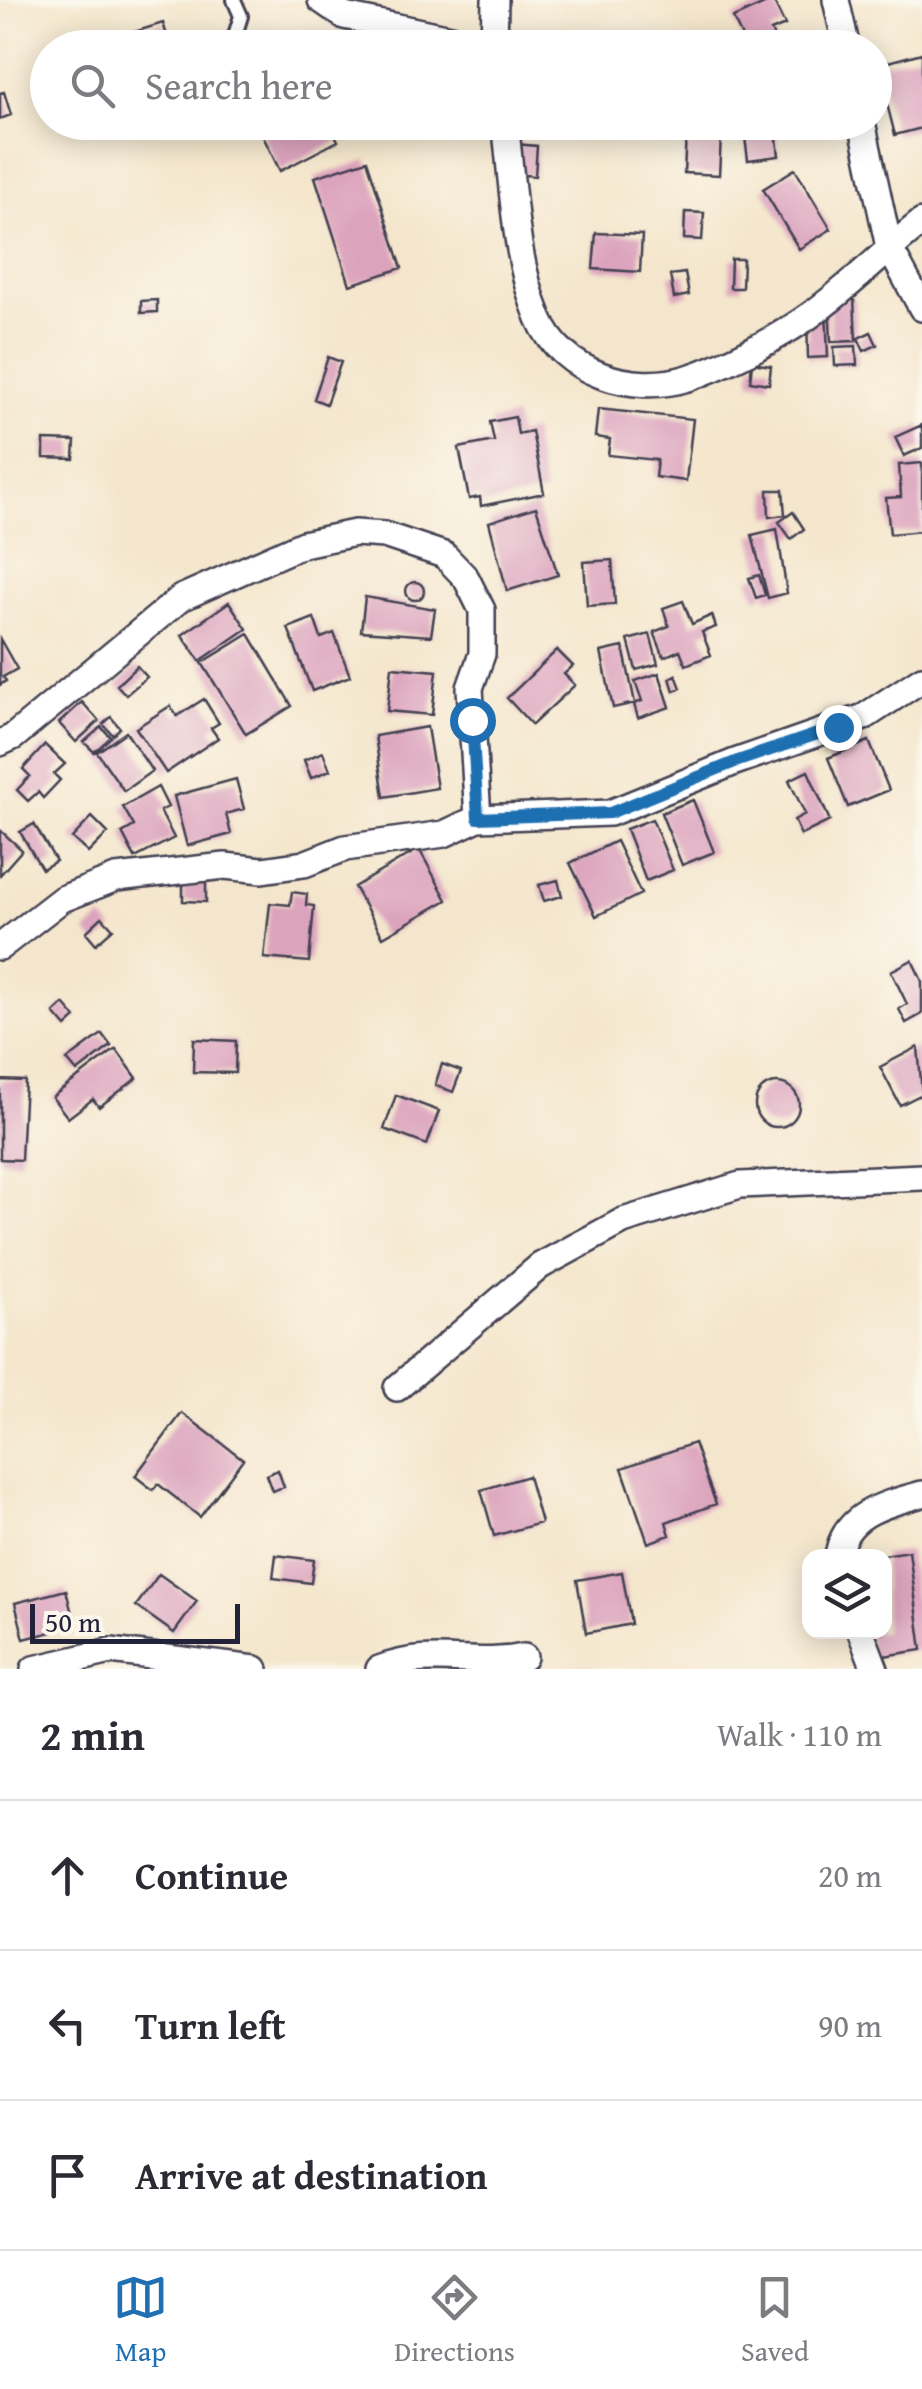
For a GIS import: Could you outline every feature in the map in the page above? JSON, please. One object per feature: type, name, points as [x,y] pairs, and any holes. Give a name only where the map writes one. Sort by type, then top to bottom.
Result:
[{"type":"street","points":[[321,0],[344,16],[412,30]]},
{"type":"street","points":[[494,30],[495,0]]},
{"type":"street","points":[[836,0],[842,30]]},
{"type":"street","points":[[506,140],[524,270],[540,321],[564,352],[589,373],[620,382],[686,379],[792,327],[922,222]]},
{"type":"street","points":[[866,140],[889,247],[922,308]]},
{"type":"street","points":[[0,742],[14,736],[182,598],[304,544],[356,533],[384,535],[444,555],[466,578],[482,610],[482,654],[470,688],[478,818]]},
{"type":"street","points":[[0,947],[62,900],[116,878],[225,866],[262,870],[304,864],[345,848],[444,834],[478,818],[610,813],[735,762],[864,717],[922,679]]},
{"type":"street","points":[[397,1388],[540,1266],[622,1221],[740,1184],[922,1177]]},
{"type":"street","points":[[841,1549],[846,1534],[870,1508],[922,1494]]},
{"type":"street","points":[[864,1639],[875,1669]]},
{"type":"street","points":[[34,1669],[111,1652],[255,1669]]},
{"type":"street","points":[[379,1669],[421,1656],[499,1662],[524,1657]]},
{"type":"lane","points":[[234,0],[241,16],[237,30]]},
{"type":"building","points":[[773,0],[785,25],[773,30],[739,30],[733,18]]},
{"type":"building","points":[[163,23],[165,30],[140,30]]},
{"type":"building","points":[[922,53],[922,128],[895,135],[892,123],[892,61]]},
{"type":"building","points":[[4,92],[11,115],[0,119],[0,93]]},
{"type":"building","points":[[265,140],[338,140],[338,141],[280,171]]},
{"type":"building","points":[[686,140],[721,140],[719,175],[684,173]]},
{"type":"building","points":[[745,140],[777,140],[779,156],[748,160]]},
{"type":"building","points":[[515,144],[537,146],[535,176],[513,174]]},
{"type":"building","points":[[367,160],[402,268],[350,285],[315,177]]},
{"type":"building","points":[[795,169],[831,229],[799,249],[763,189]]},
{"type":"building","points":[[685,212],[704,213],[702,240],[684,239]]},
{"type":"building","points":[[596,233],[642,235],[640,272],[593,269]]},
{"type":"building","points":[[731,259],[743,259],[742,288],[730,288]]},
{"type":"building","points":[[685,273],[689,295],[674,298],[670,275]]},
{"type":"building","points":[[854,298],[856,341],[831,342],[829,299]]},
{"type":"building","points":[[157,300],[157,312],[141,313],[141,301]]},
{"type":"building","points":[[826,308],[828,357],[808,358],[807,309]]},
{"type":"building","points":[[871,332],[877,345],[864,351],[858,338]]},
{"type":"building","points":[[856,346],[857,365],[835,366],[834,347]]},
{"type":"building","points":[[328,357],[341,362],[326,404],[314,399]]},
{"type":"building","points":[[752,363],[771,366],[769,384],[750,381]]},
{"type":"building","points":[[598,409],[693,419],[686,481],[655,477],[657,460],[608,455],[610,439],[595,437]]},
{"type":"building","points":[[515,417],[518,434],[532,431],[544,493],[481,506],[480,497],[469,499],[459,448],[494,441],[490,422]]},
{"type":"building","points":[[922,425],[922,448],[904,456],[895,437]]},
{"type":"building","points":[[44,440],[75,441],[74,459],[44,458]]},
{"type":"building","points":[[922,463],[922,531],[890,534],[886,498],[901,497],[899,465]]},
{"type":"building","points":[[768,490],[783,490],[785,515],[769,517]]},
{"type":"building","points":[[536,507],[558,575],[507,591],[489,522]]},
{"type":"building","points":[[793,512],[804,529],[791,539],[779,522]]},
{"type":"building","points":[[777,529],[787,593],[768,598],[752,535]]},
{"type":"building","points":[[612,560],[615,604],[587,606],[584,562]]},
{"type":"building","points":[[759,575],[765,595],[756,598],[749,578]]},
{"type":"building","points":[[415,582],[422,584],[422,598],[415,600],[408,598],[406,591],[408,584]]},
{"type":"building","points":[[365,597],[435,609],[431,636],[361,631]]},
{"type":"building","points":[[683,601],[692,624],[712,615],[716,627],[702,632],[711,655],[686,665],[680,650],[664,657],[654,632],[669,626],[663,608]]},
{"type":"building","points":[[229,602],[247,629],[200,661],[182,635]]},
{"type":"building","points":[[314,618],[321,638],[334,633],[350,676],[312,691],[288,628]]},
{"type":"building","points":[[249,634],[292,706],[246,734],[202,663]]},
{"type":"building","points":[[650,634],[658,664],[636,670],[628,640]]},
{"type":"building","points":[[0,639],[17,669],[3,677],[6,681],[0,685]]},
{"type":"building","points":[[623,647],[635,703],[613,708],[601,652]]},
{"type":"building","points":[[557,650],[573,666],[564,674],[575,685],[532,725],[507,698]]},
{"type":"building","points":[[137,666],[147,677],[126,695],[117,685]]},
{"type":"building","points":[[392,667],[437,671],[432,715],[387,711]]},
{"type":"building","points":[[659,673],[670,707],[638,718],[634,704],[642,701],[635,681]]},
{"type":"building","points":[[676,675],[681,688],[674,691],[670,678]]},
{"type":"building","points":[[204,699],[219,723],[211,728],[218,738],[166,773],[136,728],[170,706],[177,716]]},
{"type":"building","points":[[82,702],[99,721],[76,742],[59,723]]},
{"type":"building","points":[[111,717],[120,728],[113,735],[103,724]]},
{"type":"building","points":[[101,727],[111,737],[94,752],[84,742]]},
{"type":"building","points":[[427,727],[437,788],[384,797],[375,736]]},
{"type":"building","points":[[126,732],[152,771],[124,791],[97,752]]},
{"type":"building","points":[[869,741],[889,790],[848,807],[828,758]]},
{"type":"building","points":[[45,745],[65,764],[54,774],[60,780],[43,798],[38,792],[28,801],[17,790],[30,776],[23,769]]},
{"type":"building","points":[[323,752],[330,770],[311,778],[304,760]]},
{"type":"building","points":[[808,771],[830,821],[801,835],[794,820],[805,814],[789,780]]},
{"type":"building","points":[[236,779],[244,809],[226,814],[231,834],[187,846],[174,796]]},
{"type":"building","points":[[158,787],[168,807],[160,811],[174,838],[135,858],[122,833],[134,826],[123,807]]},
{"type":"building","points":[[693,800],[714,852],[682,865],[661,813]]},
{"type":"building","points":[[92,817],[108,833],[88,853],[72,838]]},
{"type":"building","points":[[652,819],[673,870],[646,881],[626,829]]},
{"type":"building","points":[[34,824],[56,861],[42,869],[20,832]]},
{"type":"building","points":[[0,830],[22,850],[0,875]]},
{"type":"building","points":[[616,841],[641,894],[596,916],[570,863]]},
{"type":"building","points":[[419,849],[447,900],[383,937],[354,887]]},
{"type":"building","points":[[183,878],[206,879],[206,902],[183,901]]},
{"type":"building","points":[[558,880],[562,896],[544,901],[539,885]]},
{"type":"building","points":[[292,892],[307,894],[306,905],[314,906],[309,962],[264,958],[270,903],[290,905]]},
{"type":"building","points":[[102,917],[113,929],[96,944],[86,932]]},
{"type":"building","points":[[912,960],[922,981],[922,1014],[906,1023],[899,1009],[907,1004],[891,971]]},
{"type":"building","points":[[64,1004],[76,1018],[66,1027],[54,1013]]},
{"type":"building","points":[[102,1034],[111,1046],[77,1072],[67,1060]]},
{"type":"building","points":[[194,1039],[236,1041],[235,1073],[193,1072]]},
{"type":"building","points":[[918,1047],[922,1094],[900,1105],[880,1067]]},
{"type":"building","points":[[116,1049],[137,1078],[99,1107],[93,1099],[68,1118],[52,1097]]},
{"type":"building","points":[[442,1064],[461,1071],[453,1092],[435,1085]]},
{"type":"building","points":[[0,1080],[25,1081],[21,1160],[0,1159]]},
{"type":"building","points":[[777,1083],[792,1090],[799,1105],[792,1120],[777,1127],[762,1120],[755,1105],[762,1090]]},
{"type":"building","points":[[396,1095],[439,1111],[427,1145],[384,1129]]},
{"type":"building","points":[[182,1413],[243,1459],[200,1517],[158,1484],[153,1490],[135,1476]]},
{"type":"building","points":[[694,1443],[716,1504],[666,1522],[670,1535],[648,1543],[622,1468]]},
{"type":"building","points":[[278,1470],[284,1487],[272,1491],[266,1475]]},
{"type":"building","points":[[528,1476],[541,1523],[494,1536],[481,1490]]},
{"type":"building","points":[[909,1551],[922,1650],[871,1658],[868,1639],[892,1639],[892,1554]]},
{"type":"building","points":[[276,1555],[314,1560],[311,1583],[273,1578]]},
{"type":"building","points":[[622,1572],[631,1624],[586,1633],[577,1580]]},
{"type":"building","points":[[159,1574],[197,1601],[174,1633],[136,1606]]},
{"type":"building","points":[[66,1590],[75,1626],[24,1639],[15,1603]]},
{"type":"route","points":[[472,720],[478,818],[610,813],[650,800],[735,762],[838,727]]}]
